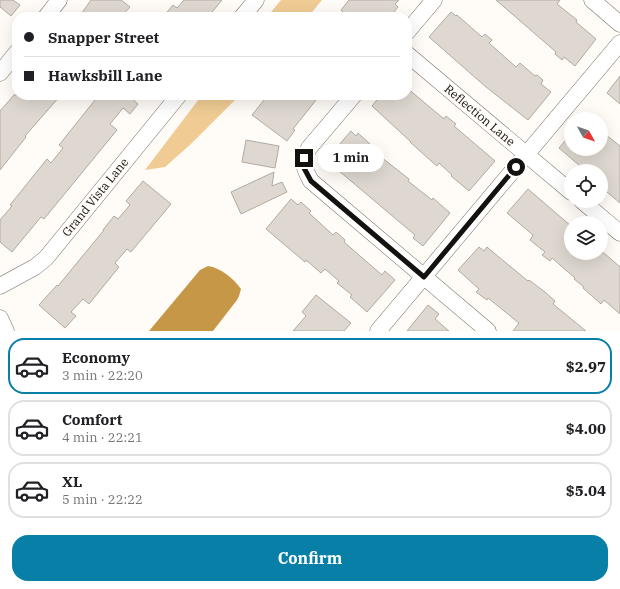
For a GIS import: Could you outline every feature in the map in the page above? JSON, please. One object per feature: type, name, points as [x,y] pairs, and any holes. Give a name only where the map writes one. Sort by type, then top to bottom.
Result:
[{"type":"street","points":[[50,12],[59,0]]},
{"type":"street","points":[[246,12],[256,0]]},
{"type":"street","points":[[412,26],[434,0]]},
{"type":"street","points":[[592,0],[620,24]]},
{"type":"street","points":[[378,331],[620,43]]},
{"type":"street","points":[[0,73],[12,58]]},
{"type":"street","name":"Reflection Lane","points":[[412,58],[564,186]]},
{"type":"street","name":"Grand Vista Lane","points":[[0,286],[35,267],[46,258],[175,100]]},
{"type":"street","points":[[350,100],[309,148],[304,158],[304,168],[311,181],[488,331]]},
{"type":"street","points":[[590,208],[620,233]]},
{"type":"street","points":[[0,318],[6,331]]},
{"type":"shaded area","points":[[281,0],[322,0],[312,12],[271,12]]},
{"type":"shaded area","points":[[198,100],[235,100],[192,143],[165,167],[145,170]]},
{"type":"shaded area","points":[[208,266],[218,269],[226,274],[241,289],[237,300],[213,331],[149,331],[200,270]]},
{"type":"building","points":[[0,0],[13,0],[20,5],[14,12],[12,12],[11,16],[0,7]]},
{"type":"building","points":[[91,0],[121,0],[130,7],[126,12],[83,12]]},
{"type":"building","points":[[184,0],[222,0],[212,12],[167,12],[173,5],[177,8]]},
{"type":"building","points":[[349,0],[399,0],[395,4],[398,7],[394,12],[343,12],[341,10]]},
{"type":"building","points":[[496,0],[560,0],[557,4],[577,20],[576,22],[596,39],[575,66],[564,57],[562,60],[555,54],[556,52]]},
{"type":"building","points":[[451,12],[456,16],[457,15],[482,37],[485,34],[492,40],[489,43],[516,67],[520,63],[535,76],[537,75],[543,80],[541,84],[551,92],[528,120],[486,87],[429,37]]},
{"type":"building","points":[[620,76],[620,104],[607,93]]},
{"type":"building","points":[[412,92],[444,119],[446,116],[456,124],[454,126],[495,161],[469,191],[451,176],[452,175],[439,163],[437,166],[430,160],[372,106],[377,100],[412,100]]},
{"type":"building","points":[[12,97],[12,100],[57,100],[25,136],[26,137],[0,170],[0,111]]},
{"type":"building","points":[[95,100],[133,100],[138,104],[130,114],[123,108],[110,124],[117,130],[44,219],[41,217],[12,252],[0,242],[0,220],[12,206],[10,205],[47,159],[51,163],[63,148],[59,145]]},
{"type":"building","points":[[264,100],[316,100],[293,129],[295,130],[287,141],[252,115]]},
{"type":"building","points":[[351,131],[356,136],[358,133],[370,144],[368,147],[409,179],[408,181],[432,200],[433,198],[450,213],[423,246],[413,238],[415,235],[326,160]]},
{"type":"building","points":[[608,137],[620,146],[620,203],[608,193],[608,164],[578,164],[568,156],[608,156]]},
{"type":"building","points":[[246,140],[279,146],[275,168],[242,162]]},
{"type":"building","points":[[564,142],[564,152],[559,148]]},
{"type":"building","points":[[274,172],[272,186],[282,182],[287,192],[241,214],[231,192]]},
{"type":"building","points":[[143,181],[171,204],[131,252],[127,249],[115,263],[119,267],[89,304],[83,299],[71,312],[76,316],[65,328],[39,305],[57,285],[58,286],[114,216],[118,219],[130,205],[126,201]]},
{"type":"building","points":[[528,189],[564,220],[564,260],[608,260],[608,256],[620,267],[620,314],[604,300],[601,304],[552,258],[550,261],[542,255],[545,252],[530,240],[533,235],[507,213]]},
{"type":"building","points":[[291,199],[298,205],[301,202],[311,211],[309,213],[333,235],[336,232],[345,240],[344,242],[382,275],[385,271],[395,280],[367,312],[350,297],[352,295],[337,283],[339,281],[325,269],[321,273],[306,260],[305,262],[266,229]]},
{"type":"building","points":[[479,247],[484,251],[487,247],[528,281],[529,280],[545,292],[555,301],[553,304],[586,331],[513,331],[519,323],[488,298],[487,300],[476,292],[479,289],[458,270]]},
{"type":"building","points":[[316,295],[351,323],[344,331],[293,331],[306,316],[302,312]]},
{"type":"building","points":[[428,305],[439,314],[435,319],[449,331],[407,331]]},
{"type":"route","points":[[304,158],[304,168],[311,181],[424,277],[516,167]]}]
